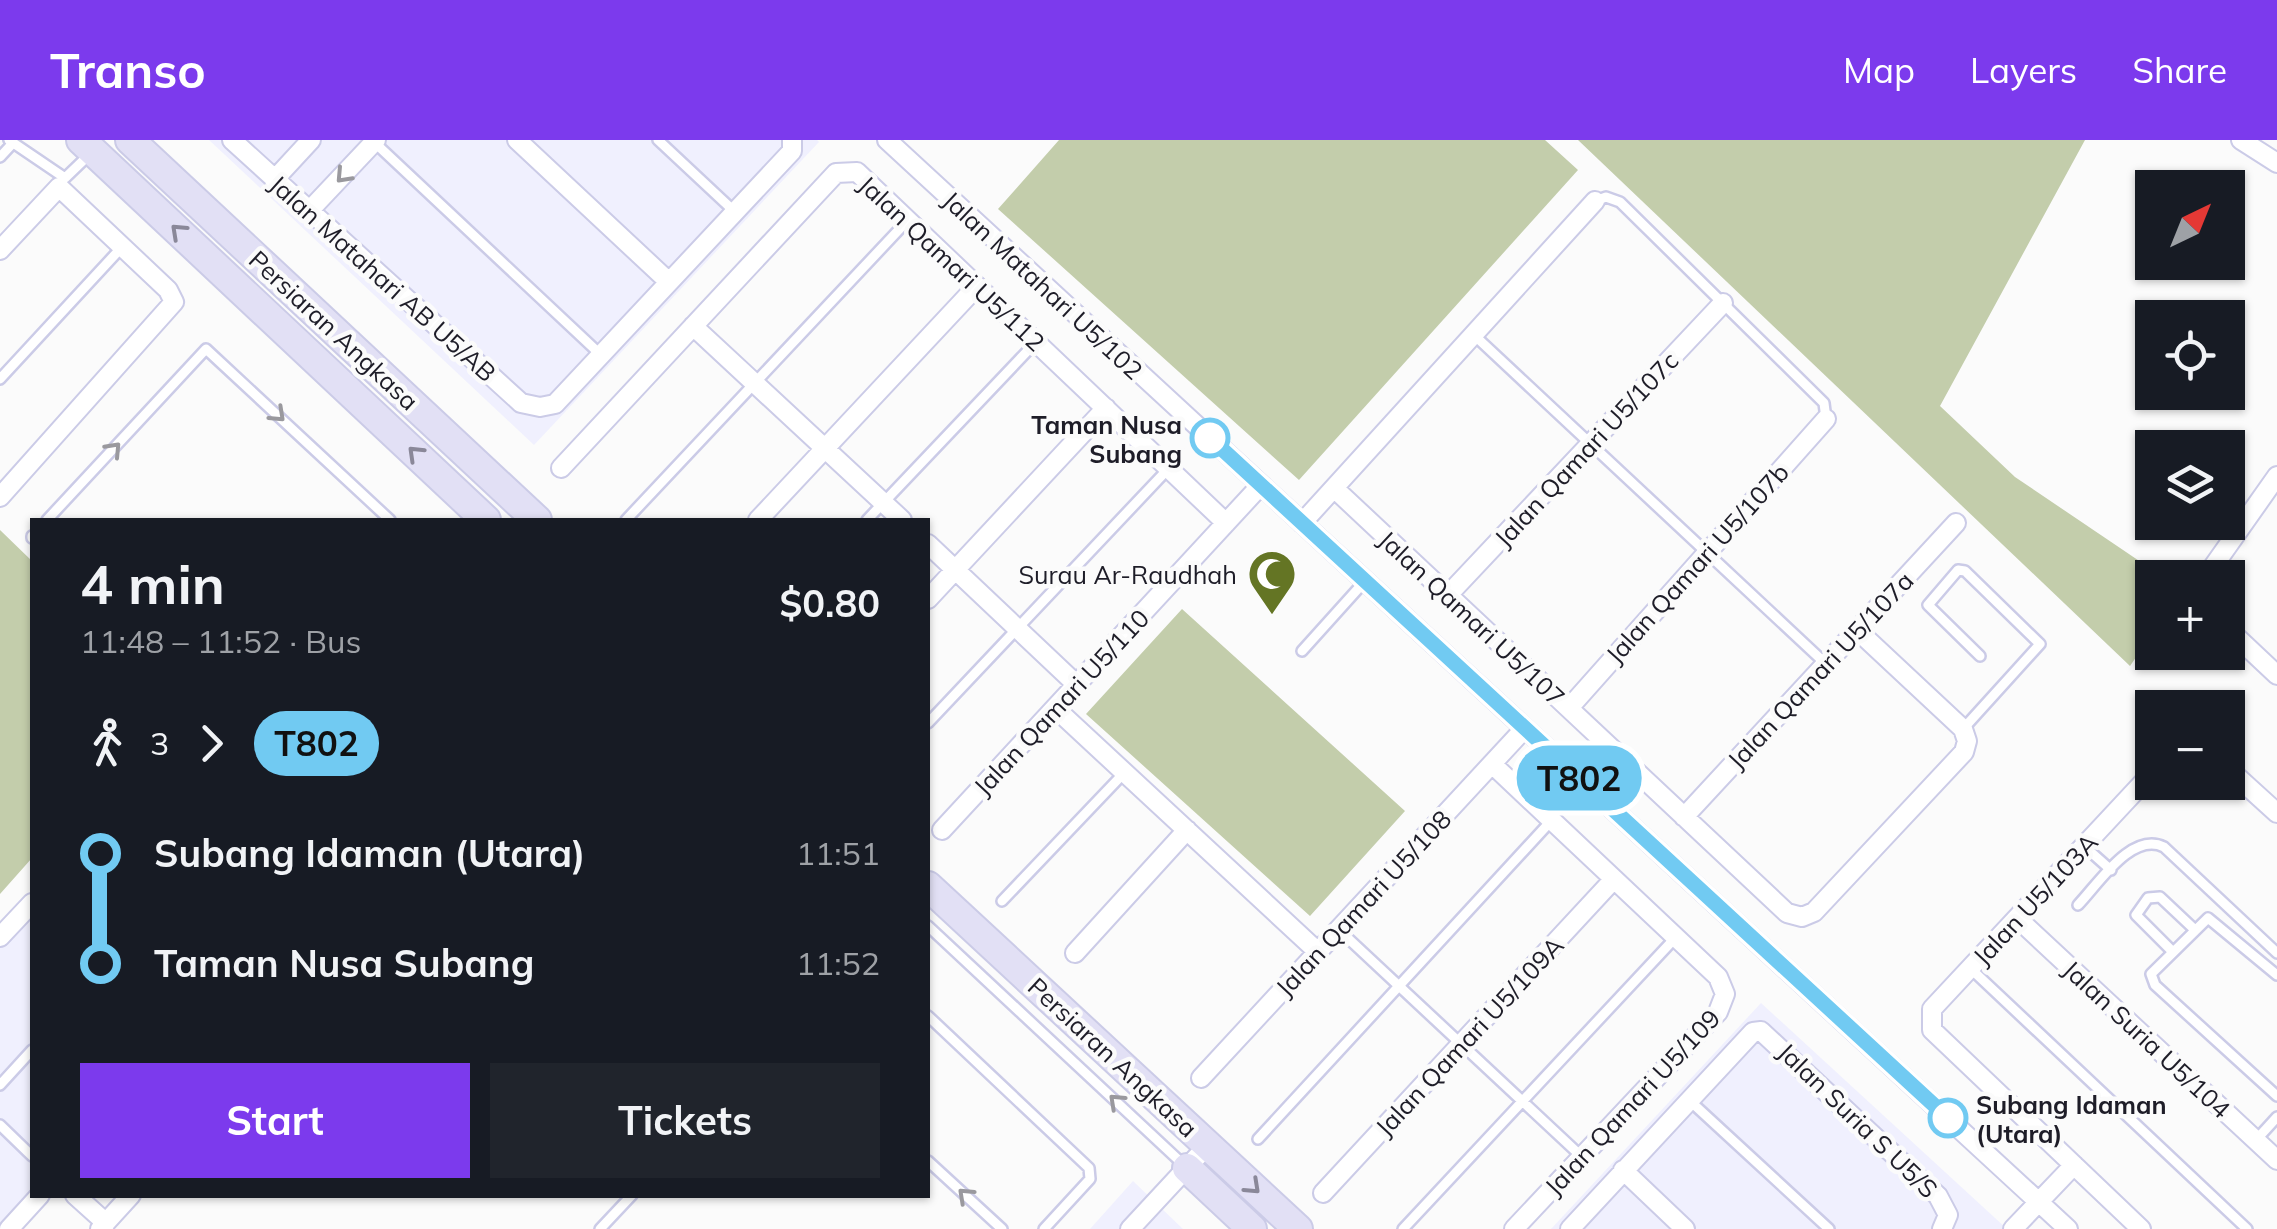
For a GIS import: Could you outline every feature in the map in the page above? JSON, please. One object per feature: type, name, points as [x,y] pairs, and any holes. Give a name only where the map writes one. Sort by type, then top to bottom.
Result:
[{"type":"street","name":"Persiaran Angkasa","points":[[130,140],[535,518]]},
{"type":"street","name":"Jalan Matahari AB U5/AB","points":[[232,140],[522,403],[540,408],[555,404],[601,354]]},
{"type":"street","points":[[274,180],[311,140]]},
{"type":"street","points":[[517,140],[669,282]]},
{"type":"street","points":[[601,354],[792,151],[792,140]]},
{"type":"street","name":"Jalan Matahari U5/102","points":[[887,140],[2068,1229]]},
{"type":"street","points":[[2241,140],[2276,159]]},
{"type":"street","points":[[309,211],[375,141]]},
{"type":"street","points":[[87,146],[484,518]]},
{"type":"street","name":"Jalan Qamari U5/112","points":[[560,468],[836,173],[857,172],[1226,522]]},
{"type":"street","points":[[0,250],[59,186],[168,290],[172,308],[0,497]]},
{"type":"street","points":[[1302,523],[1595,201]]},
{"type":"street","points":[[760,518],[977,286]]},
{"type":"street","name":"Jalan Qamari U5/107c","points":[[1448,595],[1722,303]]},
{"type":"street","points":[[693,326],[900,518]]},
{"type":"street","points":[[930,597],[1106,408]]},
{"type":"street","name":"Jalan Qamari U5/107b","points":[[1568,708],[1826,418]]},
{"type":"street","points":[[2218,560],[2277,476]]},
{"type":"street","name":"Jalan Qamari U5/110","points":[[942,830],[1261,485]]},
{"type":"street","name":"Jalan Qamari U5/107","points":[[1335,488],[1787,914],[1802,917],[1814,912],[1964,752],[1967,741],[1962,729]]},
{"type":"street","name":"Jalan Qamari U5/107a","points":[[1684,817],[1956,523]]},
{"type":"street","points":[[930,546],[1077,685]]},
{"type":"street","points":[[1857,630],[1962,729]]},
{"type":"street","points":[[2245,646],[2277,675]]},
{"type":"street","points":[[1055,708],[1318,952]]},
{"type":"street","name":"Jalan Qamari U5/108","points":[[1201,1078],[1525,728]]},
{"type":"street","name":"Jalan Qamari U5/109","points":[[1492,764],[1718,977],[1725,994],[1722,1004],[1514,1229]]},
{"type":"street","points":[[2245,784],[2277,813]]},
{"type":"street","name":"Jalan U5/103A","points":[[2074,1164],[1932,1030],[1932,1009],[2135,791]]},
{"type":"street","points":[[1075,952],[1186,830]]},
{"type":"street","name":"Jalan Qamari U5/109A","points":[[1323,1193],[1614,879]]},
{"type":"street","name":"Persiaran Angkasa","points":[[930,888],[1298,1229]]},
{"type":"street","points":[[0,937],[30,905]]},
{"type":"street","name":"Jalan Suria U5/104","points":[[2016,918],[2277,1160]]},
{"type":"street","name":"Jalan Suria S U5/S","points":[[1689,1100],[1754,1032],[1761,1031],[1777,1041],[1938,1196],[1945,1222]]},
{"type":"street","points":[[1570,1229],[1689,1100]]},
{"type":"street","points":[[1140,1226],[1208,1145]]},
{"type":"street","points":[[2013,1229],[2074,1164],[2141,1229]]},
{"type":"street","name":"Persiaran Angkasa","points":[[1187,1168],[1252,1229]]},
{"type":"street","points":[[1622,1170],[1685,1229]]},
{"type":"street","points":[[9,1229],[37,1198]]},
{"type":"street","points":[[78,1198],[103,1226],[128,1198]]},
{"type":"lane","points":[[658,140],[735,212]]},
{"type":"lane","points":[[375,141],[601,354]]},
{"type":"lane","points":[[0,157],[11,142],[65,178],[87,146]]},
{"type":"lane","points":[[1595,201],[1606,197],[1620,202],[1824,403],[1826,418]]},
{"type":"lane","points":[[628,518],[908,220]]},
{"type":"lane","points":[[0,379],[122,246]]},
{"type":"lane","points":[[1474,336],[1826,664]]},
{"type":"lane","points":[[869,518],[1036,342]]},
{"type":"lane","points":[[50,518],[206,349],[388,518]]},
{"type":"lane","points":[[930,721],[1169,468]]},
{"type":"lane","points":[[1962,729],[2040,644],[1965,570],[1958,570],[1928,605],[1980,656]]},
{"type":"lane","points":[[1302,651],[1364,581]]},
{"type":"lane","points":[[1002,901],[1124,772]]},
{"type":"lane","points":[[1258,1140],[1552,820]]},
{"type":"lane","points":[[2078,906],[2138,844],[2152,841],[2164,847],[2277,953]]},
{"type":"lane","points":[[2084,846],[2111,870]]},
{"type":"lane","points":[[2172,951],[2136,915],[2148,898],[2160,898],[2194,928]]},
{"type":"lane","points":[[2277,975],[2213,919],[2194,928],[2151,974],[2155,985],[2277,1096]]},
{"type":"lane","name":"Persiaran Angkasa","points":[[930,928],[1187,1168]]},
{"type":"lane","points":[[1338,930],[1583,1157]]},
{"type":"lane","points":[[1403,1229],[1676,937]]},
{"type":"lane","points":[[1970,968],[2247,1229]]},
{"type":"lane","points":[[930,1018],[1090,1168],[1090,1179],[1044,1229]]},
{"type":"lane","points":[[0,1085],[30,1052]]},
{"type":"lane","points":[[1689,1100],[1828,1229]]},
{"type":"lane","points":[[2256,1140],[2277,1118]]},
{"type":"lane","points":[[0,1125],[30,1154]]},
{"type":"lane","points":[[930,1163],[1002,1229]]},
{"type":"lane","points":[[600,1229],[629,1198]]},
{"type":"shaded area","points":[[209,140],[817,140],[819,142],[534,445]]},
{"type":"shaded area","points":[[30,914],[30,1194],[0,1228],[0,947]]},
{"type":"shaded area","points":[[1761,1003],[2007,1229],[1551,1229]]},
{"type":"shaded area","points":[[1133,1181],[1183,1229],[1090,1229]]},
{"type":"green space","points":[[1059,140],[1545,140],[1578,170],[1299,480],[998,209]]},
{"type":"green space","points":[[1578,140],[2085,140],[1940,406],[2015,477],[2138,560],[2135,659],[2130,666]]},
{"type":"green space","points":[[0,530],[30,559],[30,860],[0,894]]},
{"type":"green space","points":[[1182,609],[1405,811],[1310,916],[1086,714]]},
{"type":"bus line","name":"T802","points":[[1210,438],[1948,1118]]},
{"type":"place","name":"Taman Nusa Subang","points":[[1210,438]]},
{"type":"place","name":"Surau Ar-Raudhah","points":[[1272,616]]},
{"type":"place","name":"Subang Idaman (Utara)","points":[[1948,1118]]}]
